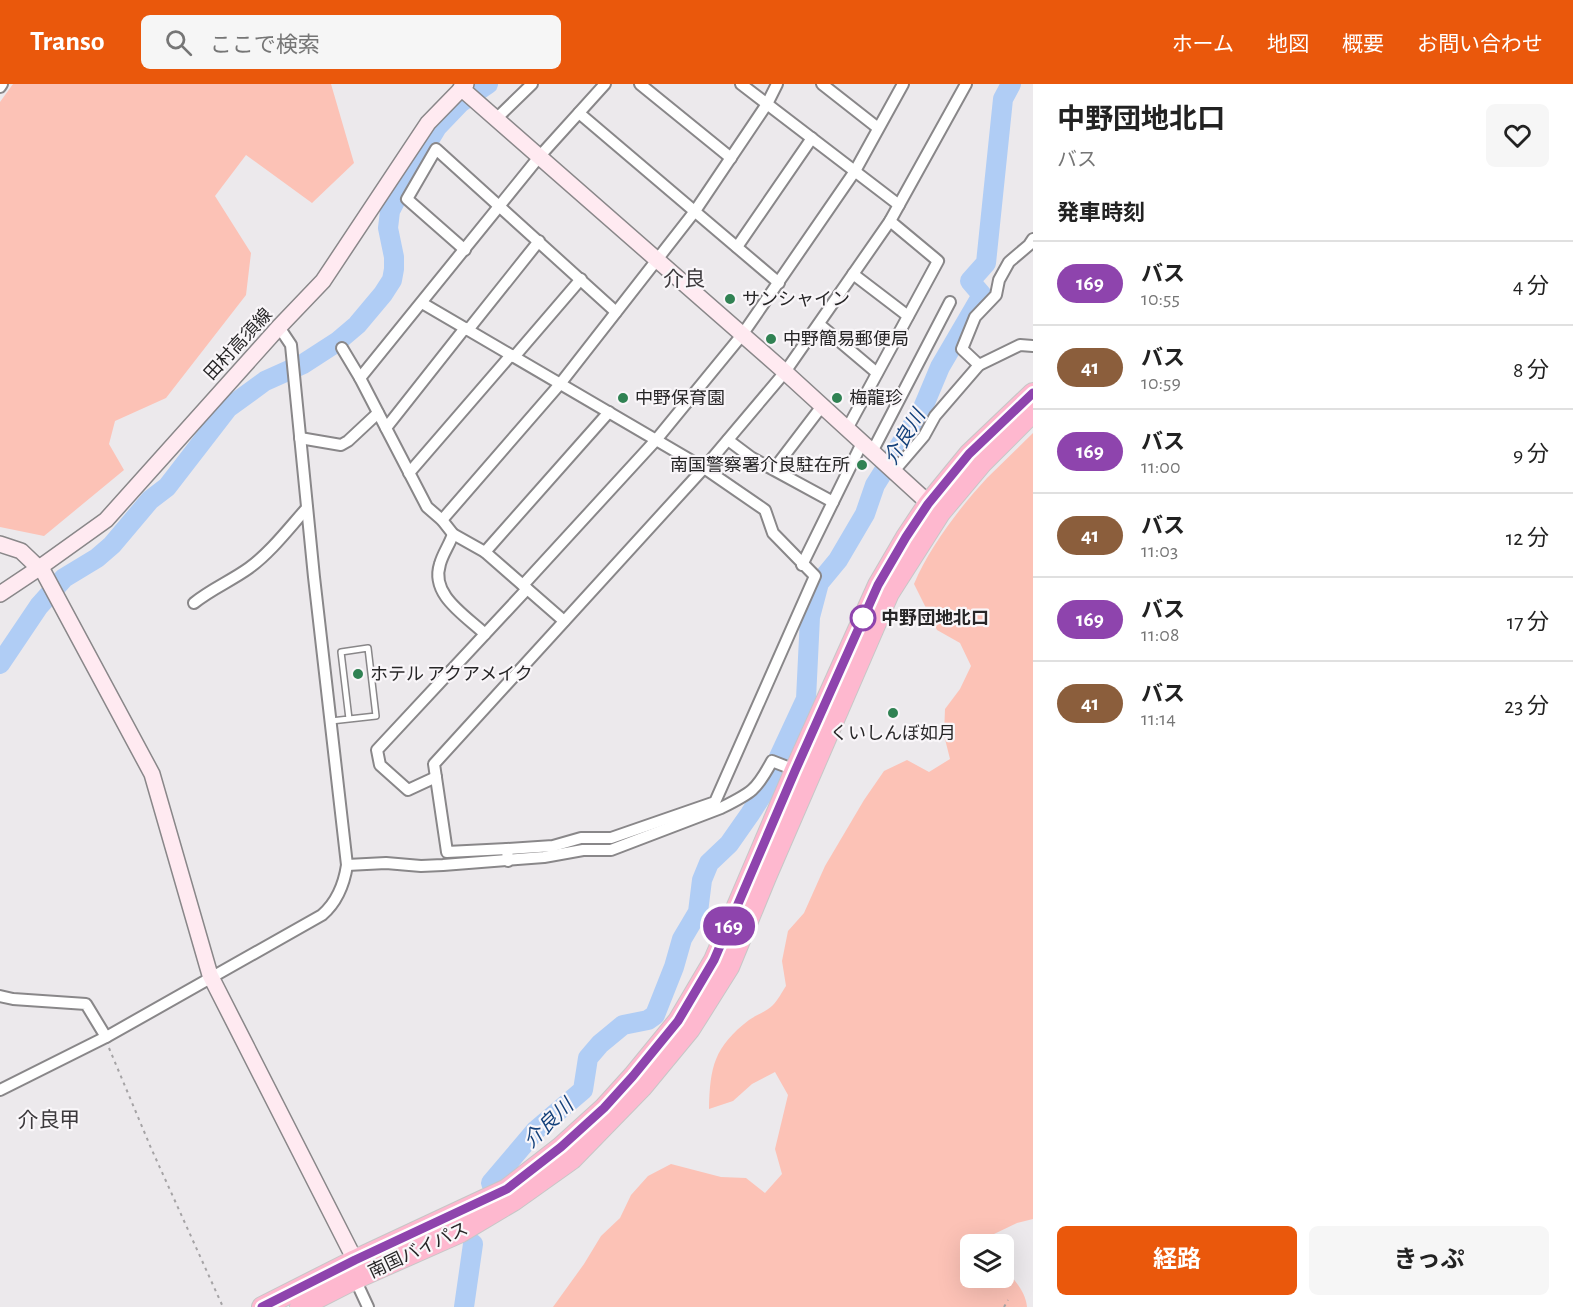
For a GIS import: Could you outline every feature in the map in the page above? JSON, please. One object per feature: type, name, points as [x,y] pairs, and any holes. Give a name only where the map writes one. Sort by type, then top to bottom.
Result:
[{"type":"highway","name":"南国バイパス","points":[[300,1307],[355,1270],[507,1189],[561,1147],[604,1108],[678,1021],[714,960],[878,585],[934,508],[969,454],[1033,393]]},
{"type":"highway","name":"南国バイパス","points":[[262,1307],[355,1270],[461,1232],[513,1201],[572,1159],[643,1086],[690,1029],[729,967],[889,593],[934,508],[1033,412]]},
{"type":"street","points":[[497,118],[532,84]]},
{"type":"street","points":[[360,378],[538,157],[605,84]]},
{"type":"street","points":[[640,84],[731,158]]},
{"type":"street","points":[[741,84],[899,204]]},
{"type":"street","points":[[442,520],[560,384],[695,211],[767,104],[777,84]]},
{"type":"street","points":[[822,84],[837,89],[878,128]]},
{"type":"street","points":[[436,777],[408,790],[380,765],[377,750],[485,634],[656,440],[742,335],[855,171],[903,84]]},
{"type":"street","points":[[795,771],[772,761],[759,784],[721,808],[611,850],[583,850],[544,857],[447,852],[434,764],[704,468],[785,372],[890,221],[966,84]]},
{"type":"street","points":[[467,91],[538,157],[785,372],[934,508]]},
{"type":"street","name":"田村高須線","points":[[0,594],[106,520],[323,281],[428,123],[467,91]]},
{"type":"street","points":[[579,113],[779,283]]},
{"type":"street","points":[[737,247],[812,138]]},
{"type":"street","points":[[465,250],[407,199],[436,149],[616,312]]},
{"type":"street","points":[[847,429],[938,261],[890,221]]},
{"type":"street","points":[[979,365],[962,349],[975,317],[996,295],[999,280],[1009,262],[1033,239]]},
{"type":"street","points":[[386,428],[539,241]]},
{"type":"street","points":[[853,274],[908,316]]},
{"type":"street","points":[[410,474],[581,279]]},
{"type":"street","points":[[880,459],[950,302]]},
{"type":"street","points":[[347,865],[386,863],[421,866],[507,855],[581,838],[611,838],[715,802],[815,576],[773,533],[765,510],[704,468],[422,303]]},
{"type":"street","points":[[819,324],[877,373]]},
{"type":"street","points":[[0,1090],[105,1037],[322,915],[331,908],[338,897],[347,865],[290,342],[279,327]]},
{"type":"street","points":[[802,565],[833,502],[880,459],[924,436],[935,416],[979,365],[1020,345],[1033,346]]},
{"type":"street","points":[[342,348],[427,507],[453,534],[484,552],[564,621]]},
{"type":"street","points":[[774,469],[822,406]]},
{"type":"street","points":[[484,552],[609,412]]},
{"type":"street","points":[[300,438],[341,445],[378,413]]},
{"type":"street","points":[[728,440],[752,458],[833,502]]},
{"type":"street","points":[[194,603],[210,590],[249,568],[276,543],[307,508]]},
{"type":"street","points":[[453,534],[440,565],[439,585],[442,594],[485,634]]},
{"type":"street","points":[[0,544],[21,551],[39,568],[49,582],[152,774],[211,978],[355,1270],[368,1307]]},
{"type":"street","points":[[0,996],[86,1004],[105,1037]]},
{"type":"lane","points":[[331,722],[376,716],[368,648],[340,652],[349,719]]},
{"type":"path","points":[[105,1037],[151,1148],[224,1307]]},
{"type":"path","points":[[1004,1307],[1008,1300]]},
{"type":"shaded area","points":[[13,84],[331,84],[354,163],[312,203],[246,155],[215,196],[251,253],[246,295],[166,398],[115,421],[109,444],[124,470],[44,536],[0,527],[0,102]]},
{"type":"shaded area","points":[[1033,433],[1033,1219],[1017,1223],[994,1234],[960,1234],[960,1288],[1014,1288],[1014,1280],[1022,1291],[1027,1307],[553,1307],[601,1236],[620,1218],[631,1195],[648,1176],[671,1164],[721,1177],[746,1178],[765,1193],[782,1174],[775,1149],[788,1095],[775,1072],[752,1084],[733,1101],[709,1109],[711,1081],[716,1059],[728,1039],[749,1020],[773,1005],[786,986],[782,961],[788,931],[804,913],[825,866],[884,771],[907,760],[929,772],[950,759],[944,735],[945,709],[960,689],[971,666],[960,643],[937,630],[914,584],[937,542],[987,478]]},
{"type":"waterway","points":[[0,664],[39,606],[64,578],[97,558],[112,545],[150,500],[167,487],[228,408],[265,381],[303,364],[337,342],[357,325],[392,280],[394,257],[388,228],[390,211],[410,172],[437,127],[460,103],[488,84]]},
{"type":"waterway","name":"介良川","points":[[779,757],[806,699],[810,617],[819,583],[838,560],[865,514],[875,485],[922,410],[940,367],[982,295],[970,281],[986,263],[1003,99],[1011,84]]},
{"type":"waterway","name":"介良川","points":[[491,1183],[536,1130],[583,1090],[588,1058],[600,1044],[623,1025],[648,1020],[655,1015],[674,967],[682,939],[698,912],[702,880],[709,863],[729,844],[750,814],[770,783],[776,767]]},
{"type":"waterway","name":"介良川","points":[[464,1307],[473,1244]]},
{"type":"bus line","name":"169","points":[[262,1307],[355,1260],[507,1189],[561,1147],[604,1108],[633,1076],[678,1021],[714,960],[878,585],[906,537],[928,504],[969,454],[1033,393]]},
{"type":"place","name":"サンシャイン","points":[[730,299]]},
{"type":"place","name":"中野簡易郵便局","points":[[771,339]]},
{"type":"place","name":"中野保育園","points":[[623,398]]},
{"type":"place","name":"梅龍珍","points":[[837,398]]},
{"type":"place","name":"南国警察署介良駐在所","points":[[862,465]]},
{"type":"place","name":"中野団地北口","points":[[863,618]]},
{"type":"place","name":"ホテル アクアメイク","points":[[358,674]]},
{"type":"place","name":"くいしんぼ如月","points":[[893,713]]},
{"type":"district","name":"介良","points":[[684,279]]},
{"type":"district","name":"介良甲","points":[[49,1120]]}]
